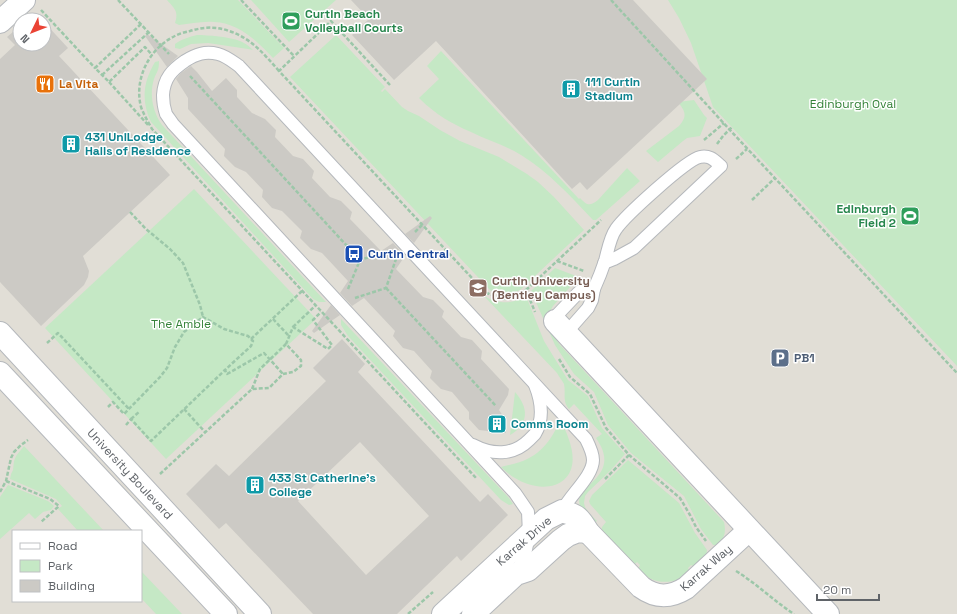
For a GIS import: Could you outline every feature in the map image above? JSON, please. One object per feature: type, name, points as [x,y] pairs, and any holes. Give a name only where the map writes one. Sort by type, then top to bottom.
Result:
[{"type":"street","points":[[0,22],[30,3]]},
{"type":"street","points":[[553,324],[828,614]]},
{"type":"street","name":"University Boulevard","points":[[0,333],[260,614]]},
{"type":"street","points":[[0,373],[226,614]]},
{"type":"street","name":"Karrak Drive","points":[[443,614],[546,519],[562,511],[574,514],[582,522],[588,532]]},
{"type":"street","name":"Karrak Way","points":[[588,532],[641,587],[646,591],[657,595],[666,596],[680,592],[686,588],[749,530]]},
{"type":"street","name":"Karrak Drive","points":[[473,614],[516,574],[528,570],[568,535],[578,531],[588,532]]},
{"type":"lane","points":[[516,574],[525,555],[529,534],[528,512],[515,493],[173,124],[166,113],[163,101],[163,89],[166,79],[174,70],[197,54],[207,53],[217,54],[229,59],[239,66],[586,439],[592,452],[593,460],[591,469],[587,477],[566,503],[562,511]]},
{"type":"lane","points":[[553,324],[588,308],[616,229],[634,210],[674,174],[691,161],[700,157],[711,158],[721,166],[634,248],[604,263]]},
{"type":"lane","points":[[553,324],[558,314],[578,293],[587,288],[594,289]]},
{"type":"lane","points":[[467,441],[483,450],[496,452],[506,452],[517,449],[525,444],[535,435],[540,416],[540,403],[534,382]]},
{"type":"path","points":[[118,0],[153,37]]},
{"type":"path","points":[[242,0],[294,56]]},
{"type":"path","points":[[611,0],[729,129],[957,373]]},
{"type":"path","points":[[30,3],[102,75],[479,481]]},
{"type":"path","points":[[390,85],[331,21],[279,71],[485,292],[496,297],[507,299],[526,290],[553,324]]},
{"type":"path","points":[[95,68],[141,24]]},
{"type":"path","points":[[102,75],[148,32]]},
{"type":"path","points":[[152,129],[142,107],[140,90],[146,64],[161,45]]},
{"type":"path","points":[[108,82],[145,47],[152,55]]},
{"type":"path","points":[[190,76],[360,260]]},
{"type":"path","points":[[711,158],[718,143],[732,126]]},
{"type":"path","points":[[734,160],[747,148]]},
{"type":"path","points":[[752,200],[775,178]]},
{"type":"path","points":[[130,212],[146,229],[183,262],[200,305],[203,317],[224,329],[248,336],[253,341],[251,346],[151,441],[131,419]]},
{"type":"path","points":[[360,260],[394,250]]},
{"type":"path","points":[[386,288],[398,254]]},
{"type":"path","points":[[346,294],[360,260]]},
{"type":"path","points":[[557,261],[599,276]]},
{"type":"path","points":[[351,299],[386,288]]},
{"type":"path","points":[[386,288],[496,406]]},
{"type":"path","points":[[251,339],[302,291]]},
{"type":"path","points":[[160,474],[252,389],[260,368],[286,344],[293,327],[315,306]]},
{"type":"path","points":[[293,327],[328,349],[332,345],[313,320],[321,312]]},
{"type":"path","points":[[108,407],[113,402],[124,414],[167,368],[175,347],[184,332],[203,317]]},
{"type":"path","points":[[273,319],[289,336]]},
{"type":"path","points":[[47,344],[58,333],[129,409]]},
{"type":"path","points":[[252,389],[269,388],[283,374],[293,372],[301,366],[301,360],[286,344]]},
{"type":"path","points":[[225,370],[227,374],[264,353],[283,374]]},
{"type":"path","points":[[559,358],[570,376],[590,394],[606,428],[629,455],[680,498],[696,527],[712,550],[727,566],[749,579],[794,614]]},
{"type":"path","points":[[184,409],[205,432]]},
{"type":"path","points":[[126,425],[139,412]]},
{"type":"path","points":[[0,492],[6,481],[11,458],[14,452],[28,440]]},
{"type":"path","points":[[6,481],[50,499],[59,506],[41,522]]},
{"type":"path","points":[[408,614],[436,588]]},
{"type":"shaded area","name":"Curtin University (Bentley Campus)","points":[[0,0],[957,0],[957,614],[0,614]]},
{"type":"green space","points":[[167,0],[238,0],[284,48],[273,58],[254,39],[232,26],[223,23],[210,22],[179,25],[175,23],[175,10]]},
{"type":"green space","name":"Curtin Beach Volleyball Courts","points":[[251,0],[336,0],[289,42]]},
{"type":"green space","name":"Edinburgh Oval","points":[[668,0],[957,0],[957,366],[713,107],[691,43],[679,18]]},
{"type":"green space","points":[[197,35],[219,36],[240,41],[253,50],[208,43],[191,44],[180,49],[175,48],[175,44],[178,42]]},
{"type":"green space","points":[[336,35],[385,87],[381,91],[382,92],[385,89],[402,107],[440,130],[460,141],[499,157],[527,174],[554,197],[584,230],[520,290],[505,294],[490,290],[290,77]]},
{"type":"green space","points":[[441,51],[579,199],[580,198],[588,204],[592,204],[598,200],[627,168],[640,181],[596,220],[593,220],[541,169],[509,148],[450,122],[419,98],[439,79],[427,66]]},
{"type":"green space","points":[[159,61],[154,79],[152,97],[156,115],[162,125],[326,302],[319,302],[313,299],[151,122],[146,107],[146,84],[151,69],[155,62]]},
{"type":"green space","points":[[694,100],[707,118],[700,136],[687,138],[658,162],[646,151],[679,126],[684,119],[682,108],[678,102]]},
{"type":"green space","name":"The Amble","points":[[194,189],[316,319],[166,459],[45,328]]},
{"type":"green space","points":[[555,268],[576,276],[574,282],[550,311],[549,321],[554,336],[560,345],[724,522],[724,534],[718,545],[713,545],[701,529],[684,496],[631,453],[608,425],[594,392],[574,374],[555,345],[531,291]]},
{"type":"green space","points":[[483,295],[499,302],[515,301],[526,296],[544,341],[568,380],[588,396],[602,428],[625,454],[585,496],[585,507],[597,521],[594,523],[581,508],[580,498],[583,492],[596,479],[601,471],[604,462],[603,452],[596,438],[602,434],[574,404],[569,409],[565,400],[564,384],[557,373]]},
{"type":"green space","points":[[341,319],[513,504],[509,505],[501,500],[348,336],[341,325]]},
{"type":"green space","points":[[515,392],[523,404],[525,415],[521,426],[510,435]]},
{"type":"green space","points":[[559,422],[566,432],[573,455],[571,469],[565,479],[555,485],[542,487],[528,484],[514,478],[501,467],[518,463],[533,456],[549,441]]},
{"type":"green space","points":[[24,446],[103,530],[77,530],[58,509],[62,506],[56,499],[10,479],[16,456]]},
{"type":"green space","points":[[628,460],[679,503],[695,533],[707,550],[706,557],[693,566],[691,565],[688,568],[690,572],[682,578],[663,582],[645,576],[638,569],[640,565],[637,562],[632,564],[601,532],[602,527],[606,522],[589,501],[592,495]]},
{"type":"green space","points":[[8,485],[48,501],[54,506],[51,510],[43,512],[35,519],[29,513],[0,539],[0,497]]},
{"type":"green space","points":[[142,572],[182,614],[156,614],[142,599]]},
{"type":"building","name":"111 Curtin Stadium","points":[[351,0],[633,0],[707,79],[587,190],[580,182],[572,189],[436,41],[394,80],[352,35],[369,19]]},
{"type":"building","name":"431 UniLodge Halls of Residence","points":[[52,31],[68,48],[59,56],[170,175],[83,256],[89,271],[84,285],[41,326],[0,282],[0,59],[12,48],[12,52],[52,52]]},
{"type":"building","name":"431 UniLodge Halls of Residence","points":[[12,33],[12,42],[7,37]]},
{"type":"building","points":[[147,34],[178,56],[167,67],[145,36]]},
{"type":"building","points":[[191,66],[212,91],[226,78],[237,90],[237,97],[252,113],[265,119],[276,130],[275,137],[293,156],[303,159],[314,171],[312,178],[330,197],[341,201],[352,212],[350,219],[381,251],[393,243],[405,256],[396,269],[423,297],[433,300],[444,311],[442,317],[461,337],[472,340],[482,351],[481,359],[509,389],[508,395],[499,410],[505,419],[506,433],[479,430],[469,419],[469,412],[452,392],[441,389],[430,378],[432,371],[414,351],[403,348],[393,336],[395,331],[364,298],[352,306],[340,293],[348,281],[322,253],[311,249],[300,238],[302,231],[282,211],[272,208],[262,197],[263,190],[246,172],[235,167],[224,156],[225,149],[188,109],[188,98],[176,79],[181,73]]},
{"type":"building","points":[[430,216],[432,218],[414,243],[405,234]]},
{"type":"building","points":[[331,305],[340,315],[314,333],[312,331]]},
{"type":"building","name":"433 St Catherine's College","points":[[342,339],[365,364],[358,372],[480,502],[488,494],[508,515],[461,561],[457,556],[397,614],[313,614],[226,523],[219,529],[186,494],[216,464],[229,476],[326,381],[313,368]],"holes":[[[360,442],[429,516],[366,575],[298,501]]]},
{"type":"place","name":"Curtin Beach Volleyball Courts","points":[[291,21]]},
{"type":"place","name":"La Vita","points":[[45,84]]},
{"type":"place","name":"111 Curtin Stadium","points":[[571,89]]},
{"type":"place","name":"431 UniLodge Halls of Residence","points":[[71,144]]},
{"type":"place","name":"Edinburgh Field 2","points":[[910,216]]},
{"type":"place","name":"Curtin Central","points":[[354,254]]},
{"type":"place","name":"Curtin University (Bentley Campus)","points":[[478,288]]},
{"type":"place","name":"PB1","points":[[780,358]]},
{"type":"place","name":"Comms Room","points":[[497,424]]},
{"type":"place","name":"433 St Catherine's College","points":[[255,485]]}]
